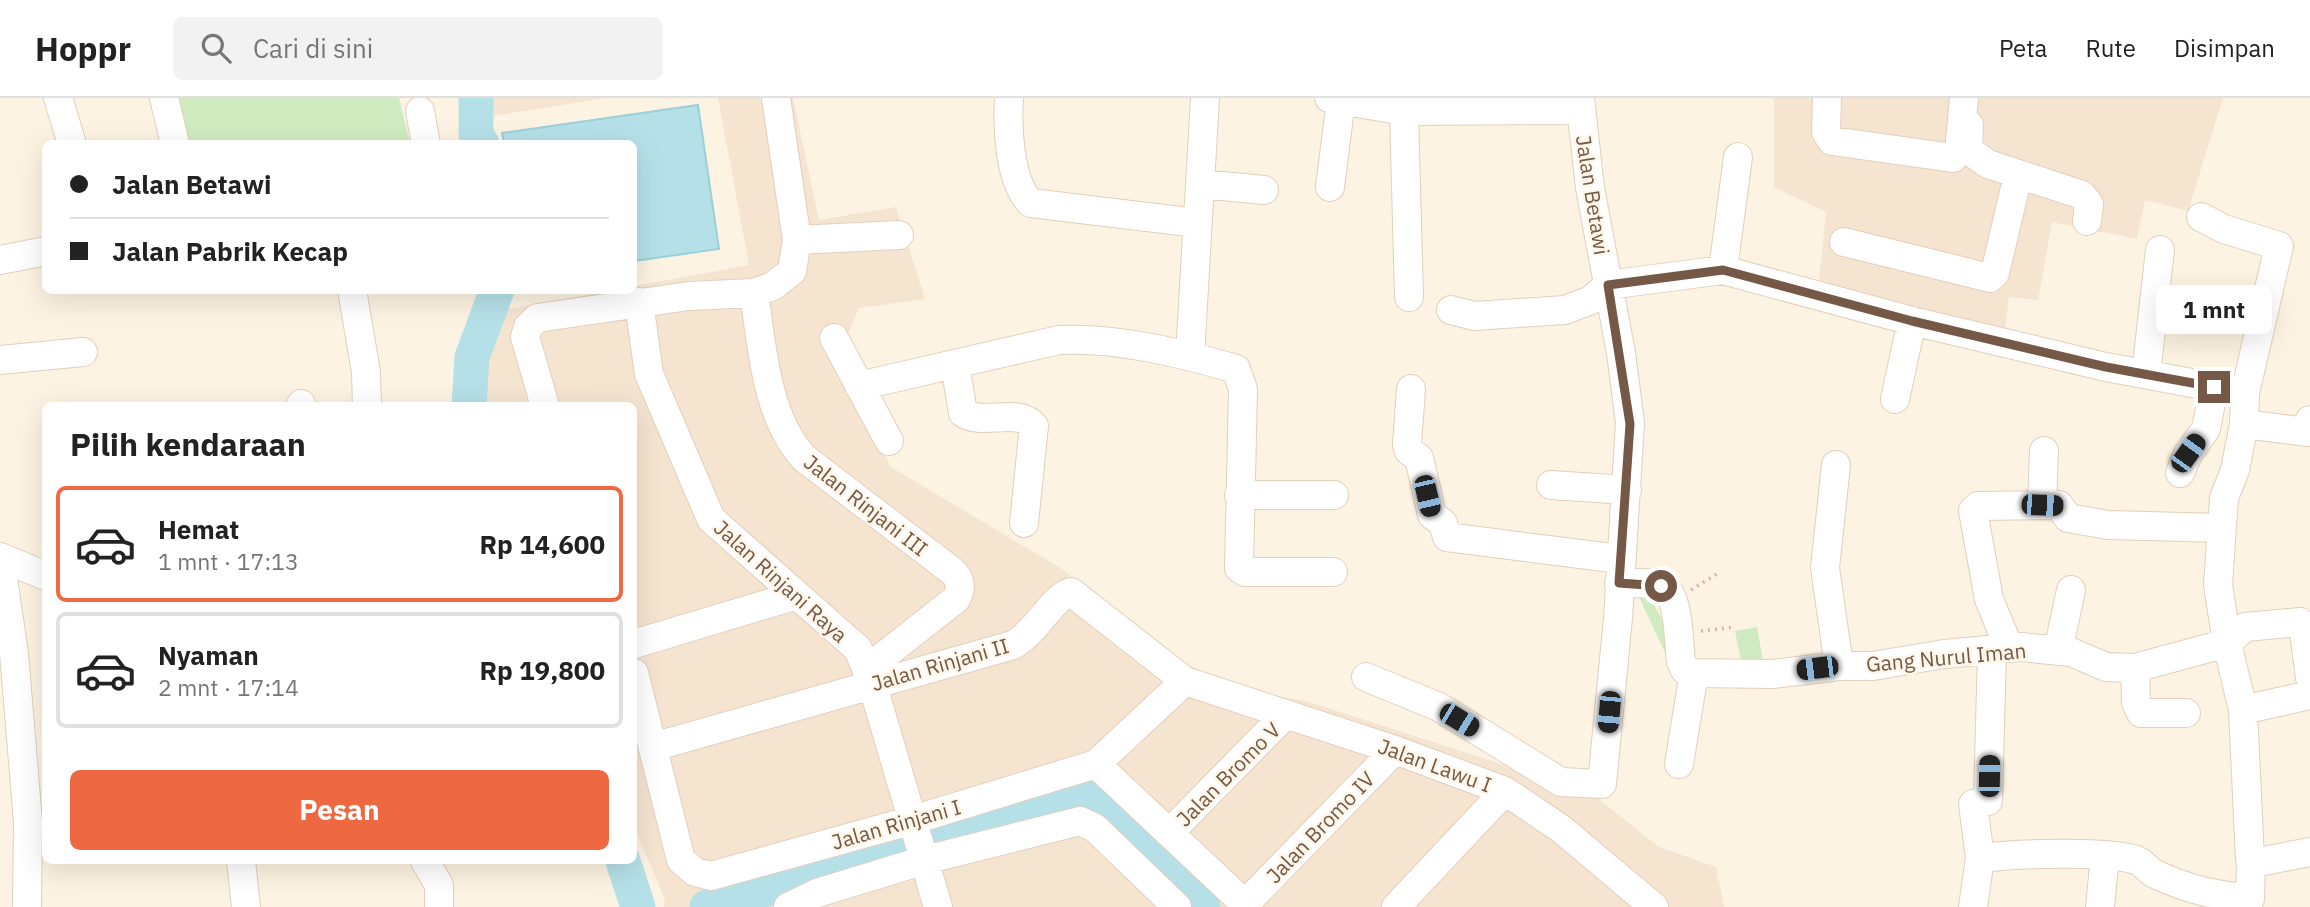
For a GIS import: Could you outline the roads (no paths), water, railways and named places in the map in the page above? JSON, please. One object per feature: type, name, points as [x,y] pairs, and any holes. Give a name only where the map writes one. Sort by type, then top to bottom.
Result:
[{"type":"street","points":[[58,98],[71,140]]},
{"type":"street","points":[[164,98],[174,140]]},
{"type":"street","points":[[544,402],[525,337],[528,327],[537,318],[639,302],[754,293],[773,286],[792,271],[797,240],[776,98]]},
{"type":"street","points":[[1009,98],[1009,142],[1022,195],[1031,203],[1197,223]]},
{"type":"street","points":[[1190,356],[1205,98]]},
{"type":"street","points":[[1827,98],[1826,132],[1836,142],[1953,158],[1959,151],[1964,98]]},
{"type":"street","points":[[1974,98],[1968,150],[1988,163],[2018,175],[2082,195],[2090,204],[2087,221]]},
{"type":"street","points":[[1330,187],[1335,99],[1404,110],[1580,104]]},
{"type":"street","name":"Jalan Betawi","points":[[1366,677],[1439,707],[1560,782],[1602,784],[1627,490],[1630,424],[1590,188],[1580,104]]},
{"type":"street","points":[[1404,110],[1409,297]]},
{"type":"street","points":[[420,111],[425,140]]},
{"type":"street","points":[[1723,270],[1738,157]]},
{"type":"street","points":[[1844,242],[1990,278],[1995,273],[2018,175]]},
{"type":"street","points":[[1201,184],[1264,190]]},
{"type":"street","points":[[1980,858],[2007,855],[2105,856],[2138,860],[2149,872],[2195,892],[2251,903],[2243,710],[2227,643],[2218,585],[2224,498],[2235,470],[2244,424],[2245,393],[2279,246],[2224,229],[2201,217]]},
{"type":"street","points":[[797,240],[899,235]]},
{"type":"street","points":[[2146,374],[2160,250]]},
{"type":"street","points":[[0,260],[42,252]]},
{"type":"street","points":[[1451,310],[1474,316],[1565,310],[1591,300],[1608,285],[1723,270],[1912,321],[2146,374],[2245,393]]},
{"type":"street","name":"Jalan Rinjani III","points":[[754,293],[762,349],[777,409],[790,444],[804,458],[952,571],[960,583],[961,590],[956,598],[869,676]]},
{"type":"street","points":[[353,294],[366,372],[366,402]]},
{"type":"street","name":"Jalan Rinjani Raya","points":[[639,302],[649,374],[705,509],[720,530],[858,649],[869,676],[938,907]]},
{"type":"street","points":[[1895,399],[1912,321]]},
{"type":"street","points":[[834,338],[889,441]]},
{"type":"street","points":[[859,386],[1059,340],[1083,338],[1190,356],[1236,369],[1242,380],[1239,568],[1245,572],[1333,572]]},
{"type":"street","points":[[0,360],[83,352]]},
{"type":"street","points":[[955,364],[963,413],[973,418],[1023,418],[1034,426],[1024,523]]},
{"type":"street","points":[[2180,473],[2188,453],[2206,429],[2214,387]]},
{"type":"street","points":[[1411,389],[1407,445],[1409,451],[1419,458],[1432,514],[1443,523],[1447,537],[1619,571],[1661,586],[1674,600],[1683,668],[1695,673],[1679,764]]},
{"type":"street","points":[[2244,424],[2309,428]]},
{"type":"street","points":[[2042,505],[2044,451]]},
{"type":"street","points":[[1836,465],[1825,568],[1839,666]]},
{"type":"street","points":[[1551,485],[1627,490]]},
{"type":"street","points":[[1239,495],[1334,495]]},
{"type":"street","points":[[1973,907],[1980,858],[1981,803],[2000,649],[1973,511],[1978,506],[2059,505],[2068,518],[2108,525],[2222,528]]},
{"type":"street","points":[[18,898],[37,822],[12,775],[14,653],[0,558],[42,574]]},
{"type":"street","points":[[2058,651],[2071,590]]},
{"type":"street","name":"Jalan Rinjani II","points":[[653,747],[869,676],[1013,645],[1032,633],[1059,598],[1071,592],[1185,681]]},
{"type":"street","points":[[637,643],[797,595]]},
{"type":"street","name":"Gang Nurul Iman","points":[[1695,673],[1773,674],[1839,666],[1873,666],[2000,649],[2071,652],[2106,667],[2136,668],[2227,643],[2245,627],[2300,622],[2303,625],[2310,678]]},
{"type":"street","points":[[2136,668],[2136,703],[2141,713],[2186,713]]},
{"type":"street","points":[[1185,681],[1096,764],[1246,906]]},
{"type":"street","name":"Jalan Lawu I","points":[[1185,681],[1395,750],[1505,791],[1560,828],[1654,907]]},
{"type":"street","points":[[637,685],[653,747]]},
{"type":"street","points":[[2243,710],[2310,695]]},
{"type":"street","name":"Jalan Bromo V","points":[[1169,833],[1286,715]]},
{"type":"street","name":"Jalan Rinjani I","points":[[653,747],[681,860],[695,872],[714,875],[919,840],[1096,764]]},
{"type":"street","name":"Jalan Bromo IV","points":[[1246,906],[1395,750]]},
{"type":"street","points":[[1396,907],[1505,791]]},
{"type":"street","points":[[788,907],[919,840],[1074,822],[1085,822],[1177,907]]},
{"type":"street","points":[[2251,860],[2310,852]]},
{"type":"street","points":[[2100,907],[2105,856]]},
{"type":"street","points":[[241,864],[246,907]]},
{"type":"street","points":[[427,864],[439,885],[439,907]]},
{"type":"water","points":[[698,105],[719,249],[637,261],[637,140],[503,140],[502,133]]},
{"type":"waterway","points":[[476,98],[476,134],[480,140]]},
{"type":"waterway","points":[[469,402],[472,357],[496,294]]},
{"type":"waterway","points":[[707,907],[1084,794],[1203,907]]},
{"type":"waterway","points":[[624,864],[638,907]]}]
